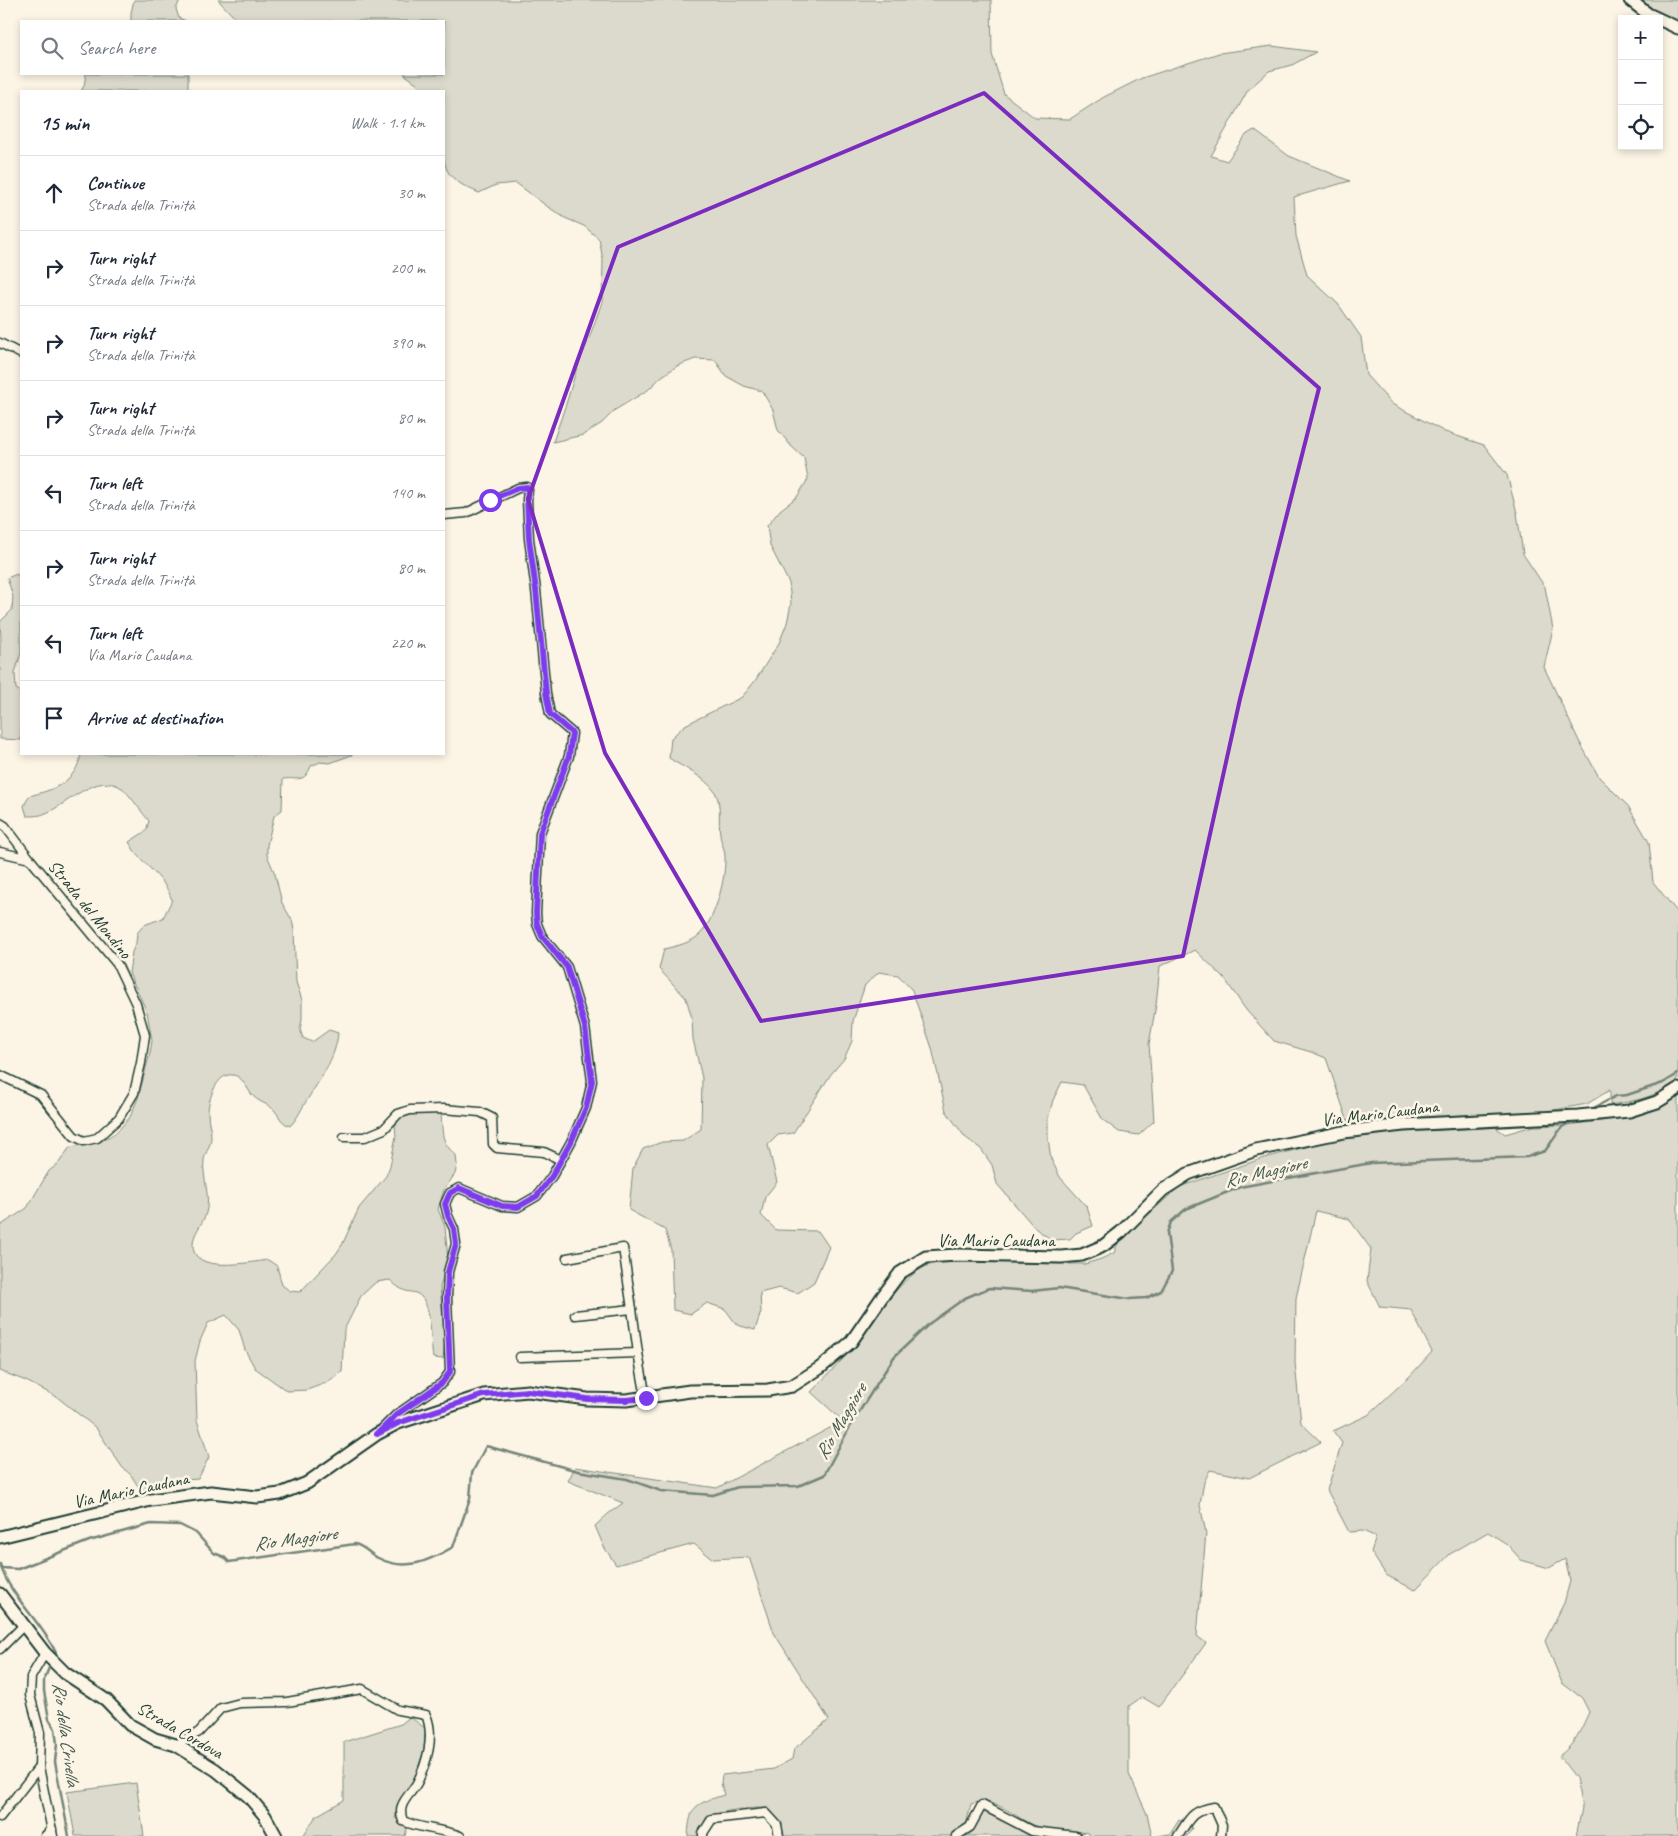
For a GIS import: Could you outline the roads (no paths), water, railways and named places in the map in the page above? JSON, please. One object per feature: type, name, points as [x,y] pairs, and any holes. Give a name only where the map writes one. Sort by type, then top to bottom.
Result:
[{"type":"main road","points":[[1630,0],[1648,14],[1678,28]]},
{"type":"main road","name":"Via Mario Caudana","points":[[0,1537],[151,1500],[211,1492],[257,1497],[280,1494],[307,1483],[377,1434],[398,1423],[484,1395],[528,1391],[587,1399],[626,1400],[690,1391],[768,1390],[792,1386],[820,1368],[851,1342],[900,1273],[926,1257],[957,1255],[1061,1257],[1082,1255],[1103,1246],[1121,1232],[1163,1190],[1188,1174],[1256,1150],[1344,1132],[1403,1125],[1582,1116],[1629,1111],[1657,1102],[1678,1089]]},
{"type":"main road","name":"Strada Cordova","points":[[0,1594],[50,1658],[65,1674],[106,1700],[130,1725],[154,1739],[176,1745],[216,1770],[248,1796],[265,1816],[276,1836]]},
{"type":"street","points":[[0,343],[20,353]]},
{"type":"street","points":[[377,1434],[396,1415],[442,1383],[450,1372],[447,1298],[448,1272],[456,1244],[454,1229],[445,1204],[450,1193],[459,1188],[502,1206],[518,1207],[537,1196],[561,1160],[586,1108],[592,1081],[585,1027],[567,967],[542,936],[537,924],[540,833],[569,756],[572,733],[550,714],[546,693],[529,539],[528,490],[527,487],[518,488],[466,513],[445,515]]},
{"type":"street","name":"Strada del Mondino","points":[[0,823],[5,826],[117,964],[136,1004],[145,1035],[134,1093],[119,1118],[98,1138],[84,1141],[74,1136],[40,1096],[0,1075]]},
{"type":"street","name":"Strada del Mondino","points":[[0,852],[30,859]]},
{"type":"street","points":[[344,1137],[365,1137],[384,1129],[398,1114],[410,1110],[443,1109],[480,1112],[492,1118],[493,1144],[497,1148],[544,1152],[561,1160]]},
{"type":"street","points":[[568,1258],[623,1248],[646,1398]]},
{"type":"street","points":[[575,1315],[632,1309]]},
{"type":"street","points":[[520,1357],[638,1353]]},
{"type":"street","points":[[0,1649],[24,1625]]},
{"type":"street","points":[[45,1836],[53,1833],[38,1768],[40,1734],[30,1695],[31,1676],[50,1658]]},
{"type":"street","points":[[176,1745],[199,1732],[221,1708],[240,1703],[287,1702],[362,1689],[398,1710],[426,1715],[430,1725],[430,1739],[426,1762],[417,1783],[403,1803],[400,1813],[403,1821],[460,1836]]},
{"type":"street","points":[[0,1817],[38,1768]]},
{"type":"street","points":[[956,1836],[970,1827],[982,1805],[1032,1831],[1076,1836]]},
{"type":"street","points":[[1178,1836],[1192,1815],[1200,1809],[1214,1807],[1222,1825],[1221,1836]]},
{"type":"street","points":[[703,1836],[712,1819],[766,1813],[777,1825],[779,1836]]},
{"type":"waterway","name":"Rio Maggiore","points":[[1590,1110],[1616,1096],[1627,1095],[1663,1083],[1678,1074]]},
{"type":"waterway","name":"Rio Maggiore","points":[[1,1568],[18,1569],[89,1541],[151,1524],[180,1525],[196,1533],[214,1553],[224,1557],[229,1562],[355,1544],[388,1562],[398,1564],[417,1563],[435,1557],[453,1547],[470,1499],[472,1473],[486,1446],[578,1471],[627,1479],[661,1491],[713,1495],[738,1487],[798,1486],[824,1475],[852,1423],[894,1357],[930,1323],[965,1298],[989,1288],[1032,1291],[1059,1288],[1129,1299],[1146,1298],[1161,1291],[1172,1271],[1167,1233],[1171,1222],[1186,1209],[1240,1187],[1371,1163],[1527,1157],[1545,1151],[1562,1127],[1573,1121]]},
{"type":"waterway","name":"Rio della Crivella","points":[[0,1564],[11,1588],[50,1641],[56,1653],[53,1658]]},
{"type":"waterway","name":"Rio della Crivella","points":[[51,1663],[44,1680],[44,1691],[49,1719],[55,1729],[57,1744],[55,1762],[69,1836]]}]
